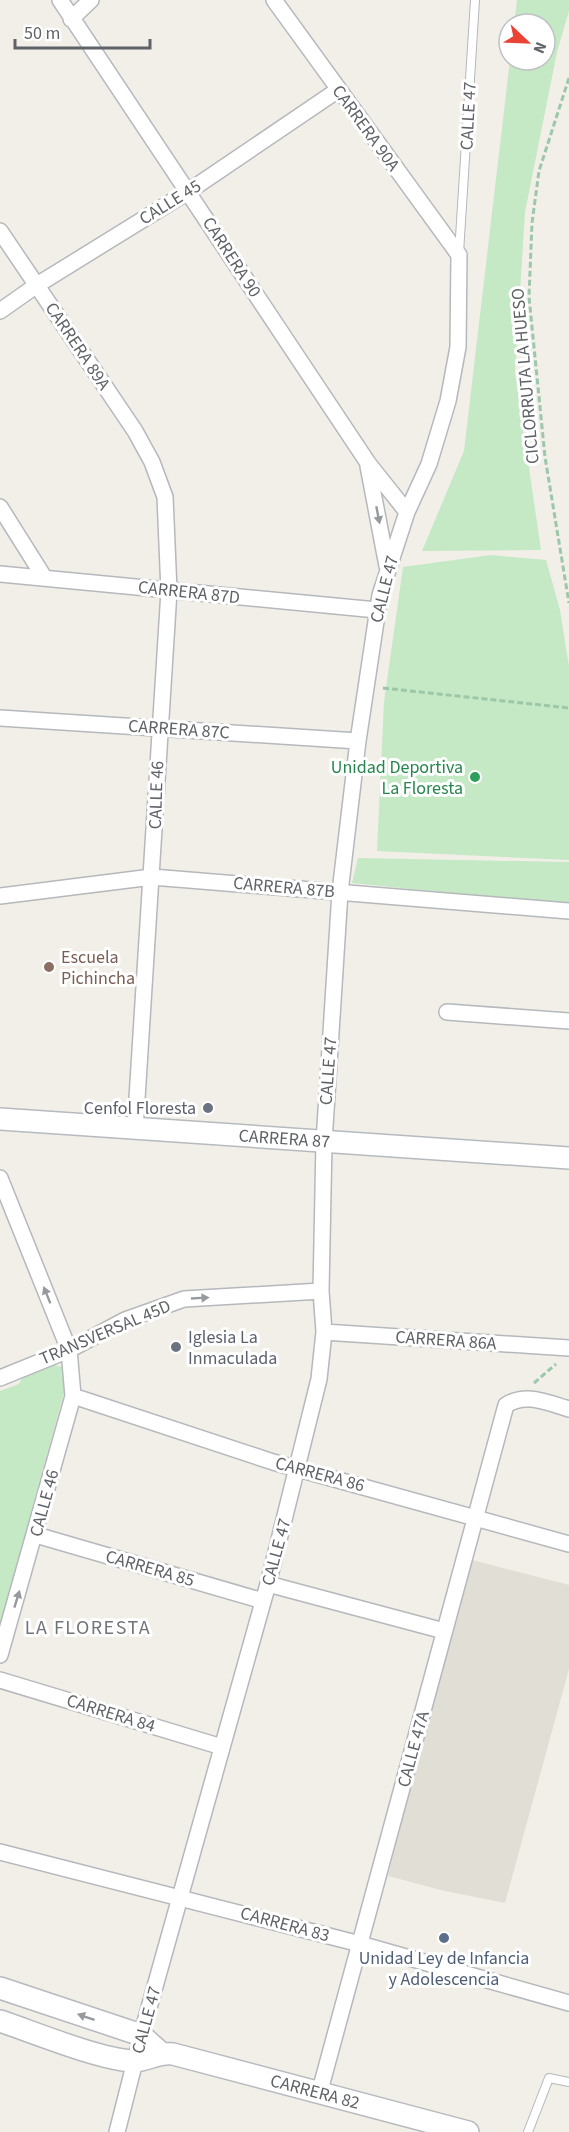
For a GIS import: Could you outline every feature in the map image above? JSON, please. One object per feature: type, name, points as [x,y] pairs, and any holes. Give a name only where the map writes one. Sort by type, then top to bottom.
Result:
[{"type":"street","name":"CARRERA 90","points":[[60,0],[368,463],[407,512]]},
{"type":"street","points":[[71,19],[91,0]]},
{"type":"street","name":"CARRERA 90A","points":[[274,0],[459,255]]},
{"type":"street","name":"CALLE 45","points":[[0,311],[37,285],[189,191],[338,90]]},
{"type":"street","name":"CARRERA 89A","points":[[0,231],[135,431],[152,462]]},
{"type":"street","name":"CALLE 47","points":[[117,2132],[141,2035],[268,1584],[319,1379],[324,1332],[321,1291],[324,1142],[340,892],[358,741],[377,610],[387,567],[407,512],[429,465],[448,401],[458,347],[459,255]]},
{"type":"street","name":"CALLE 46","points":[[135,1130],[152,877],[158,727],[169,591],[165,497],[152,462]]},
{"type":"street","points":[[368,463],[387,567]]},
{"type":"street","points":[[0,507],[44,577]]},
{"type":"street","name":"CARRERA 87D","points":[[0,574],[377,610]]},
{"type":"street","name":"CARRERA 87C","points":[[0,718],[358,741]]},
{"type":"street","name":"CARRERA 87B","points":[[0,896],[152,877],[569,911]]},
{"type":"street","points":[[447,1012],[569,1021]]},
{"type":"street","name":"CARRERA 87","points":[[0,1119],[569,1158]]},
{"type":"street","points":[[0,1178],[69,1350]]},
{"type":"street","name":"TRANSVERSAL 45D","points":[[0,1378],[69,1350],[125,1320],[184,1299],[321,1291]]},
{"type":"street","name":"CARRERA 86A","points":[[324,1332],[569,1348]]},
{"type":"street","name":"CALLE 46","points":[[0,1655],[36,1535],[73,1396],[69,1350]]},
{"type":"street","name":"CARRERA 86","points":[[73,1396],[298,1469],[569,1544]]},
{"type":"street","points":[[511,1401],[528,1398],[569,1409]]},
{"type":"street","name":"CALLE 47A","points":[[320,2094],[475,1517],[511,1401]]},
{"type":"street","name":"CARRERA 85","points":[[36,1535],[263,1601]]},
{"type":"street","points":[[268,1584],[444,1631]]},
{"type":"street","name":"CARRERA 84","points":[[0,1680],[222,1747]]},
{"type":"street","name":"CARRERA 83","points":[[0,1852],[360,1944],[569,2003]]},
{"type":"street","name":"CARRERA 82","points":[[0,1988],[141,2035],[161,2053],[468,2132]]},
{"type":"street","points":[[0,2021],[105,2055],[135,2061],[161,2053]]},
{"type":"lane","name":"CALLE 47","points":[[459,255],[474,0]]},
{"type":"lane","points":[[528,2132],[549,2078],[569,2082]]},
{"type":"path","name":"CICLORRUTA LA HUESO","points":[[569,78],[538,180],[532,223],[529,297],[545,457],[569,603]]},
{"type":"path","points":[[366,686],[569,708]]},
{"type":"path","points":[[511,1401],[558,1362]]},
{"type":"shaded area","points":[[468,1559],[569,1585],[569,1669],[505,1903],[388,1876]]},
{"type":"green space","points":[[517,0],[569,0],[569,11],[557,52],[557,12],[516,12]]},
{"type":"green space","points":[[509,72],[553,72],[525,212],[515,372],[541,550],[422,551],[464,451]]},
{"type":"green space","name":"Unidad Deportiva La Floresta","points":[[491,555],[546,560],[560,610],[569,667],[569,860],[377,851],[384,702],[403,567]]},
{"type":"green space","points":[[358,858],[569,862],[569,905],[352,883]]},
{"type":"green space","points":[[51,1364],[62,1367],[68,1378],[0,1625],[0,1391],[19,1384],[26,1370]]},
{"type":"place","name":"Unidad Deportiva La Floresta","points":[[475,777]]},
{"type":"place","name":"Escuela Pichincha","points":[[49,967]]},
{"type":"place","name":"Cenfol Floresta","points":[[208,1108]]},
{"type":"place","name":"Iglesia La Inmaculada","points":[[176,1347]]},
{"type":"place","name":"Unidad Ley de Infancia y Adolescencia","points":[[444,1938]]},
{"type":"district","name":"LA FLORESTA","points":[[88,1627]]}]
